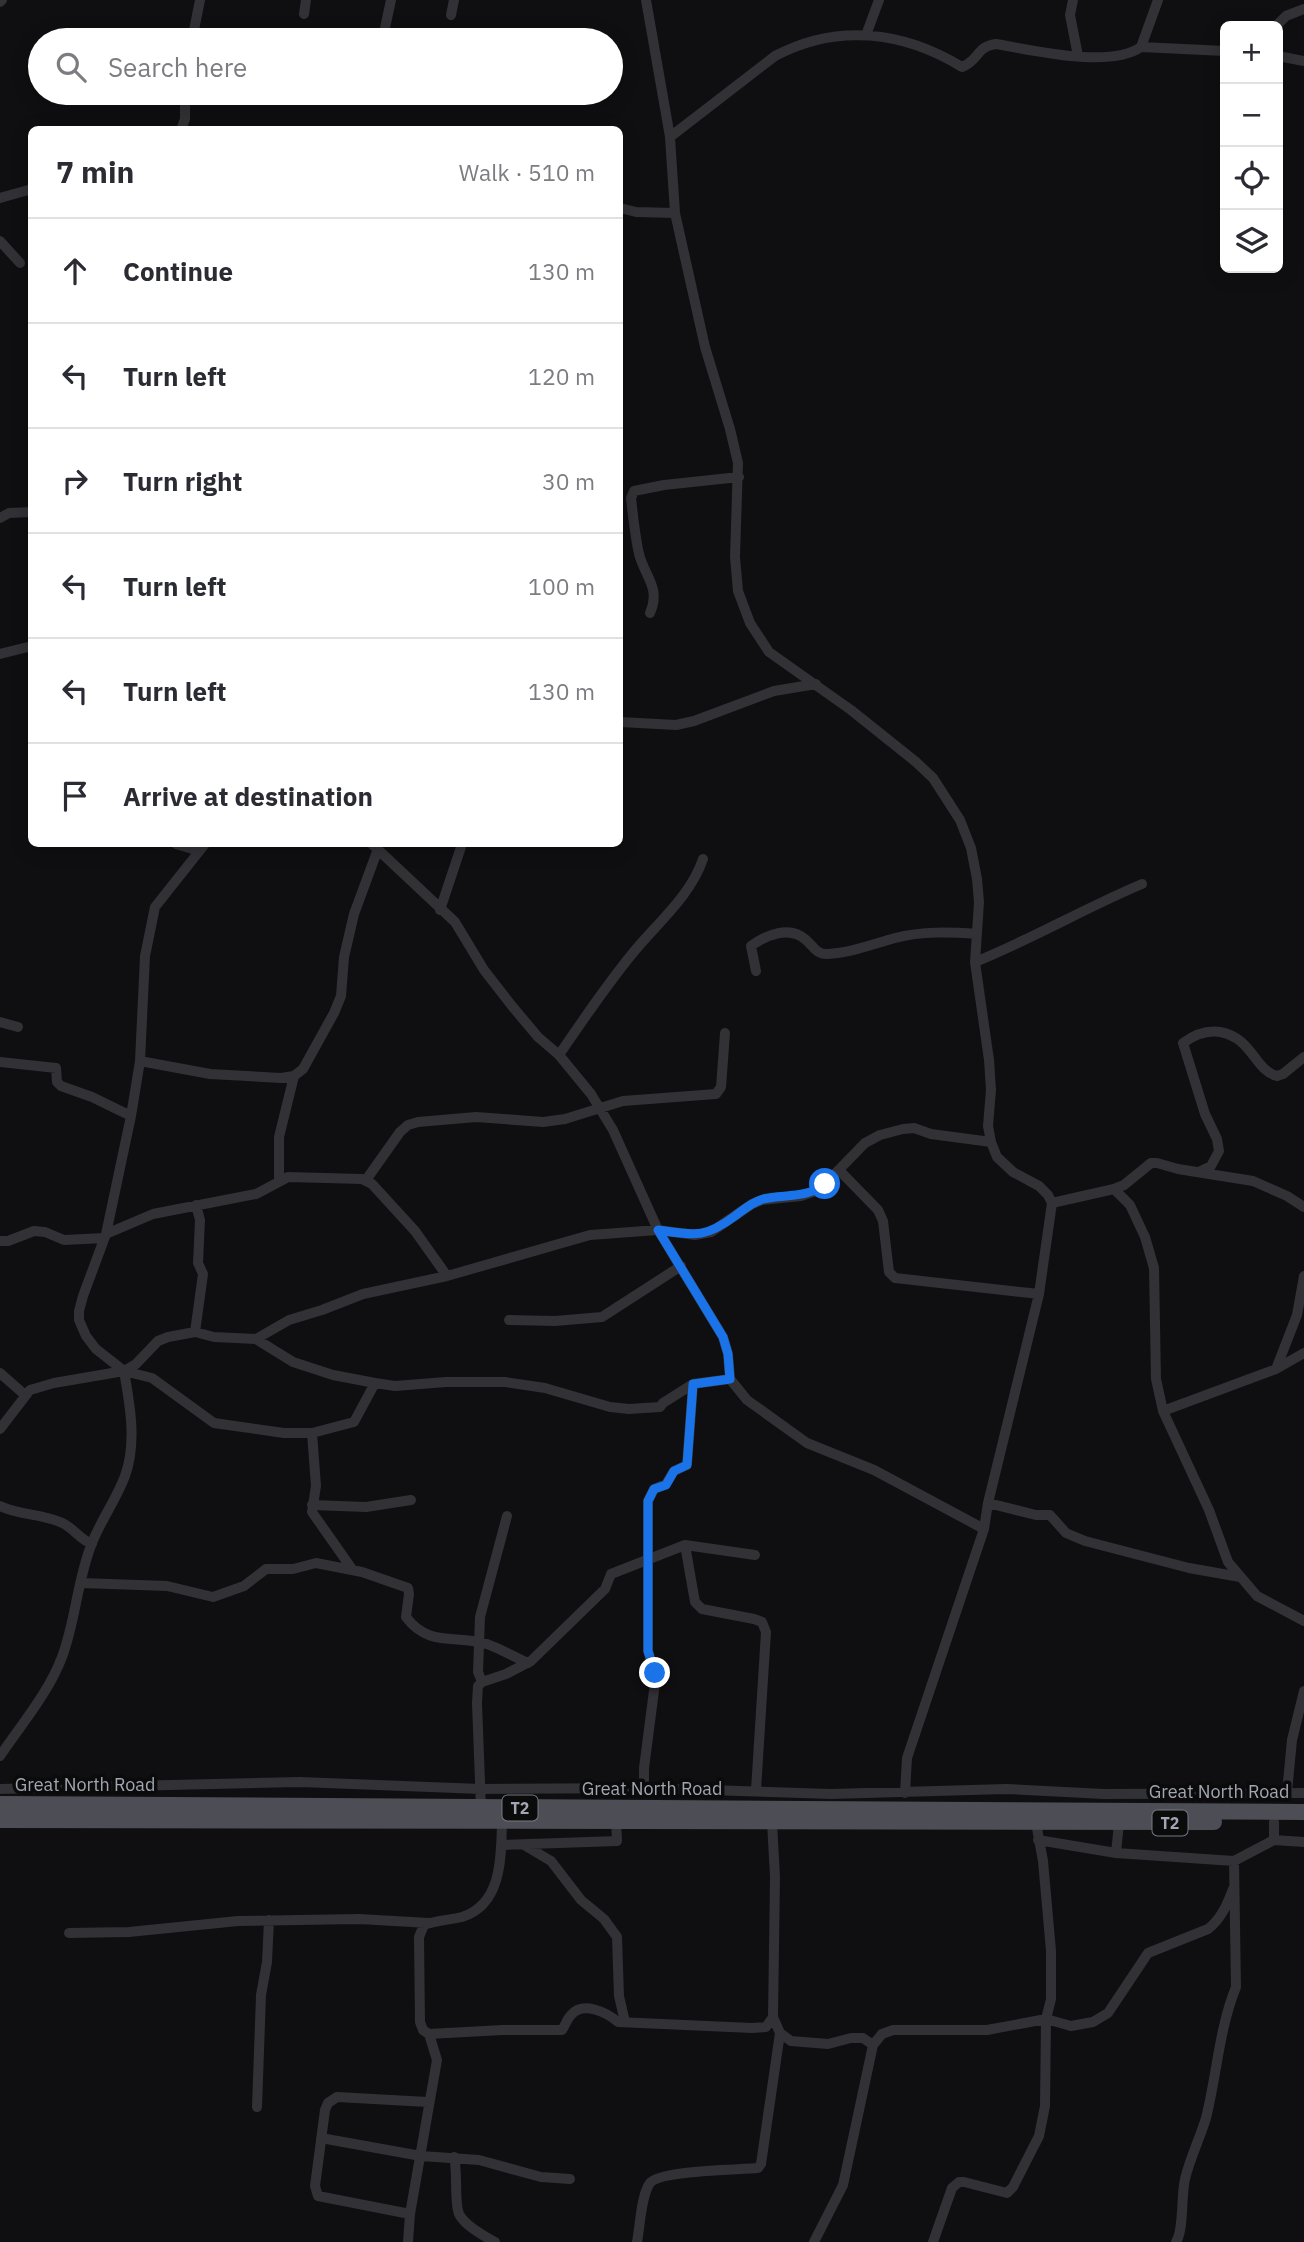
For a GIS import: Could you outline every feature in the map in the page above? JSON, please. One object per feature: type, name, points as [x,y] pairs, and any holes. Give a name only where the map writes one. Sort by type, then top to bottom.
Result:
[{"type":"main road","name":"Great North Road","points":[[0,1804],[1304,1812]]},
{"type":"main road","name":"Great North Road","points":[[0,1820],[616,1820],[772,1822],[1037,1832],[1119,1823],[1304,1823]]},
{"type":"street","points":[[194,28],[200,0]]},
{"type":"street","points":[[304,14],[306,0]]},
{"type":"street","points":[[385,27],[391,0]]},
{"type":"street","points":[[451,15],[454,0]]},
{"type":"street","points":[[646,0],[670,137],[674,213],[705,347],[738,463],[735,557],[738,591],[750,623],[769,652],[816,684],[916,762],[933,778],[960,820],[971,848],[977,879],[979,902],[975,962],[989,1060],[991,1090],[988,1126],[991,1142],[998,1157],[1013,1172],[1039,1186],[1052,1203],[1039,1294],[984,1529],[907,1758],[905,1793]]},
{"type":"street","points":[[866,35],[879,0]]},
{"type":"street","points":[[1073,0],[1070,15],[1078,56]]},
{"type":"street","points":[[1141,47],[1158,0]]},
{"type":"street","points":[[1281,21],[1286,16],[1304,9]]},
{"type":"street","points":[[670,137],[764,64],[794,46],[835,35],[866,35],[928,50],[962,67],[972,63],[986,46],[996,44],[1078,56],[1118,57],[1141,47],[1220,51]]},
{"type":"street","points":[[1283,57],[1304,61]]},
{"type":"street","points":[[182,126],[185,105]]},
{"type":"street","points":[[0,198],[28,190]]},
{"type":"street","points":[[623,209],[636,212],[674,213]]},
{"type":"street","points":[[0,241],[20,263]]},
{"type":"street","points":[[650,613],[654,594],[639,556],[631,498],[634,491],[739,477]]},
{"type":"street","points":[[0,517],[9,513],[28,512]]},
{"type":"street","points":[[0,654],[28,647]]},
{"type":"street","points":[[623,722],[676,725],[694,721],[774,691],[816,684]]},
{"type":"street","points":[[202,847],[155,907],[145,956],[140,1061],[131,1116],[105,1236],[83,1296],[79,1320],[81,1329],[96,1349],[124,1371],[152,1378],[214,1423],[284,1433],[312,1433],[354,1422],[375,1383]]},
{"type":"street","points":[[279,1181],[279,1137],[294,1076],[307,1063],[341,996],[344,957],[375,847]]},
{"type":"street","points":[[376,847],[455,922],[479,962],[512,1006],[538,1037],[559,1055],[600,1107],[641,1189],[658,1230],[723,1337],[728,1354],[730,1379],[747,1400],[807,1443],[874,1470],[984,1529]]},
{"type":"street","points":[[440,909],[461,847]]},
{"type":"street","points":[[559,1055],[631,955],[682,897],[697,876],[703,859]]},
{"type":"street","points":[[975,962],[1008,949],[1095,904],[1142,884]]},
{"type":"street","points":[[756,971],[751,946],[776,933],[790,932],[801,936],[813,949],[823,954],[912,935],[952,932],[977,934]]},
{"type":"street","points":[[0,1022],[18,1027]]},
{"type":"street","points":[[1199,1172],[1211,1166],[1219,1151],[1183,1043],[1205,1032],[1232,1035],[1246,1045],[1268,1072],[1277,1076],[1304,1057]]},
{"type":"street","points":[[366,1180],[400,1132],[408,1125],[466,1117],[543,1122],[565,1119],[623,1101],[716,1094],[720,1087],[724,1033]]},
{"type":"street","points":[[140,1061],[210,1074],[281,1078],[294,1076]]},
{"type":"street","points":[[0,1062],[56,1068],[57,1082],[61,1086],[92,1097],[131,1116]]},
{"type":"street","points":[[256,1339],[289,1321],[355,1296],[447,1276],[590,1235],[658,1230],[695,1235],[711,1232],[762,1199],[801,1196],[816,1191],[865,1143],[880,1135],[914,1128],[931,1134],[991,1142]]},
{"type":"street","points":[[1052,1203],[1114,1189],[1124,1185],[1151,1163],[1163,1163],[1178,1169],[1261,1183],[1304,1207]]},
{"type":"street","points":[[839,1170],[878,1210],[883,1221],[889,1272],[895,1278],[1039,1294]]},
{"type":"street","points":[[0,1241],[8,1241],[34,1231],[45,1232],[64,1240],[105,1236],[153,1214],[251,1195],[293,1177],[366,1180],[415,1231],[447,1276]]},
{"type":"street","points":[[1114,1189],[1130,1205],[1145,1237],[1154,1268],[1156,1379],[1163,1412],[1209,1510],[1228,1562],[1257,1596],[1304,1621]]},
{"type":"street","points":[[195,1205],[200,1220],[198,1263],[203,1274],[195,1332]]},
{"type":"street","points":[[509,1320],[555,1321],[601,1317],[681,1266]]},
{"type":"street","points":[[1276,1369],[1297,1315],[1304,1276]]},
{"type":"street","points":[[0,1429],[24,1395],[36,1387],[124,1371],[136,1364],[158,1341],[168,1336],[195,1332],[214,1337],[256,1339],[293,1362],[333,1375],[375,1383],[396,1386],[446,1382],[513,1382],[545,1388],[610,1407],[629,1409],[660,1407],[693,1384],[730,1379]]},
{"type":"street","points":[[1163,1412],[1276,1369],[1304,1353]]},
{"type":"street","points":[[0,1756],[60,1664],[92,1544],[125,1477],[129,1462],[131,1422],[124,1371]]},
{"type":"street","points":[[0,1373],[24,1395]]},
{"type":"street","points":[[644,1788],[655,1683],[655,1673],[648,1651],[648,1501],[654,1489],[666,1485],[674,1471],[683,1468],[688,1462],[693,1384]]},
{"type":"street","points":[[312,1433],[316,1486],[312,1512],[352,1569]]},
{"type":"street","points":[[312,1505],[366,1507],[411,1500]]},
{"type":"street","points":[[988,1503],[1036,1515],[1050,1515],[1066,1533],[1085,1541],[1240,1577]]},
{"type":"street","points":[[0,1506],[26,1515],[61,1522],[92,1544]]},
{"type":"street","points":[[482,1682],[478,1672],[480,1617],[507,1516]]},
{"type":"street","points":[[685,1545],[695,1602],[702,1609],[761,1622],[766,1632],[756,1790]]},
{"type":"street","points":[[481,1808],[477,1703],[478,1686],[482,1682],[528,1663],[606,1589],[611,1574],[685,1545],[755,1555]]},
{"type":"street","points":[[80,1583],[167,1586],[209,1597],[244,1586],[266,1569],[293,1569],[316,1563],[352,1569],[408,1588],[406,1617],[419,1630],[435,1637],[478,1642],[528,1663]]},
{"type":"street","points":[[1287,1792],[1292,1740],[1304,1691]]},
{"type":"street","points":[[0,1789],[300,1782],[481,1789],[644,1788],[831,1794],[1006,1789],[1104,1794],[1304,1793]]},
{"type":"street","points":[[501,1844],[617,1840],[616,1820]]},
{"type":"street","points":[[408,2242],[410,2214],[437,2060],[429,2034],[420,2022],[419,1937],[424,1925],[462,1917],[475,1911],[485,1901],[494,1888],[499,1872],[502,1821]]},
{"type":"street","points":[[637,2242],[646,2189],[652,2180],[694,2172],[760,2167],[780,2033],[774,2017],[775,1877],[772,1822]]},
{"type":"street","points":[[1273,1840],[1274,1822]]},
{"type":"street","points":[[1116,1853],[1119,1823]]},
{"type":"street","points":[[933,2242],[952,2188],[959,2182],[964,2182],[1007,2193],[1013,2187],[1039,2136],[1045,2106],[1046,2019],[1051,1999],[1051,1951],[1049,1912],[1037,1832],[1116,1853],[1234,1861],[1273,1840],[1304,1842]]},
{"type":"street","points":[[524,1845],[551,1861],[581,1900],[604,1919],[617,1937],[620,1996],[625,2022]]},
{"type":"street","points":[[1176,2242],[1180,2237],[1185,2178],[1205,2119],[1226,2017],[1236,1987],[1234,1861]]},
{"type":"street","points":[[814,2242],[843,2185],[873,2045],[882,2034],[893,2030],[987,2030],[1046,2019],[1071,2026],[1093,2022],[1108,2013],[1146,1956],[1208,1929],[1221,1916],[1233,1889]]},
{"type":"street","points":[[69,1933],[129,1932],[270,1920],[359,1919],[430,1923]]},
{"type":"street","points":[[257,2107],[261,1995],[270,1920]]},
{"type":"street","points":[[429,2034],[503,2030],[562,2031],[571,2014],[579,2009],[596,2009],[625,2022],[752,2028],[766,2027],[774,2017]]},
{"type":"street","points":[[780,2033],[791,2041],[828,2044],[863,2038],[873,2045]]},
{"type":"street","points":[[410,2214],[318,2196],[315,2186],[325,2110],[328,2103],[337,2097],[428,2102]]},
{"type":"street","points":[[321,2138],[421,2156],[479,2160],[541,2177],[570,2179]]},
{"type":"street","points":[[454,2157],[460,2216],[495,2242]]},
{"type":"route","points":[[655,1673],[648,1651],[648,1501],[654,1489],[666,1485],[674,1471],[687,1465],[693,1384],[730,1379],[728,1354],[723,1337],[658,1230],[695,1235],[711,1232],[762,1199],[801,1196],[816,1191],[825,1184]]}]
